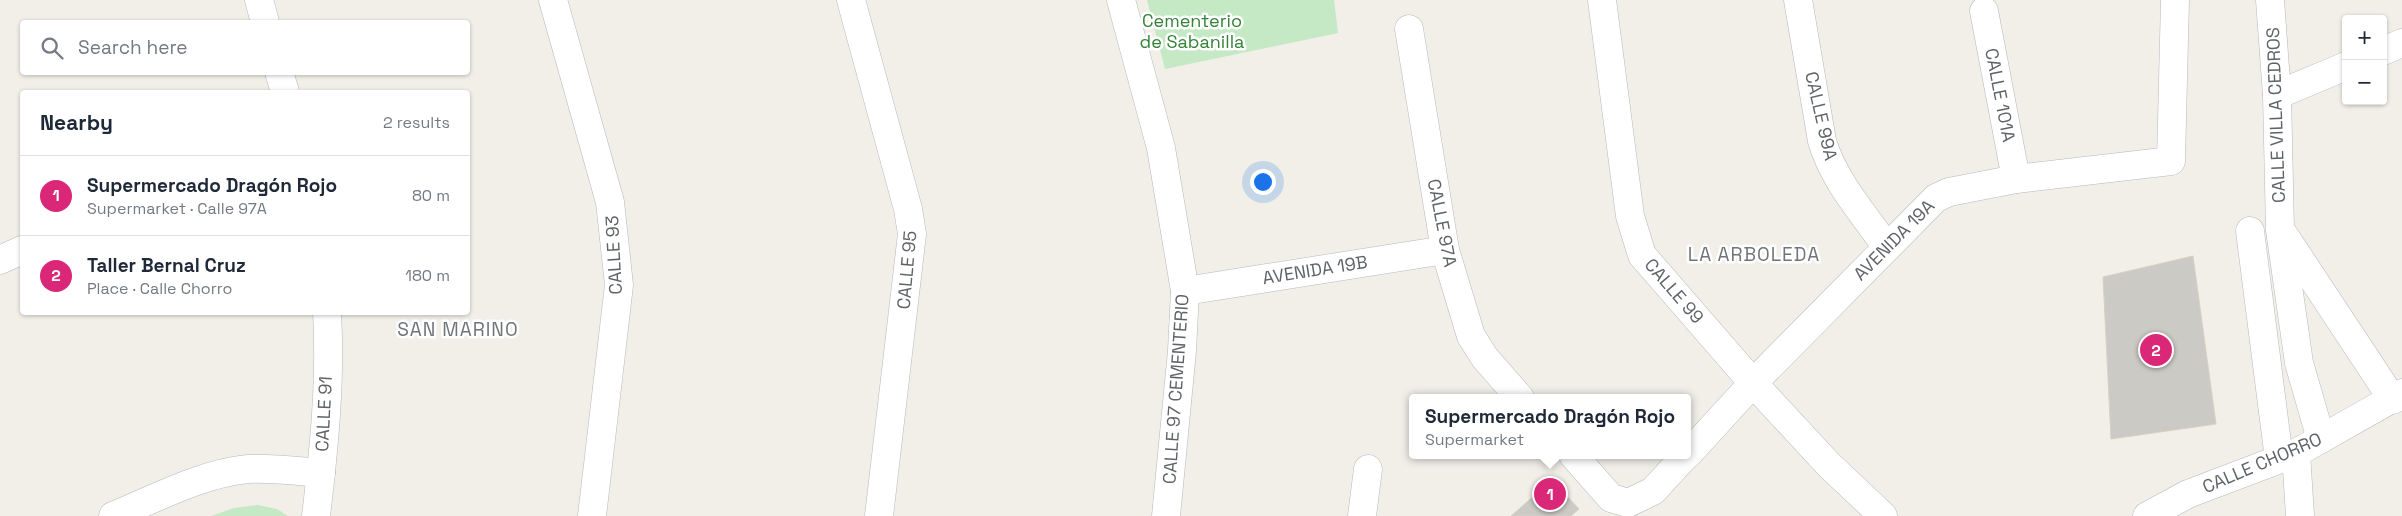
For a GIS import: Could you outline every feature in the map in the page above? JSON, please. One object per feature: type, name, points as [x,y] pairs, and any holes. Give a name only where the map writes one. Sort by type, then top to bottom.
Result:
[{"type":"street","points":[[259,0],[265,20]]},
{"type":"street","name":"CALLE 93","points":[[553,0],[610,202],[618,264],[618,285],[592,516]]},
{"type":"street","name":"CALLE 95","points":[[851,0],[908,209],[912,234],[879,516]]},
{"type":"street","name":"CALLE 97 CEMENTERIO","points":[[1121,0],[1161,148],[1185,291],[1183,342],[1166,516]]},
{"type":"street","name":"CALLE 99","points":[[1602,0],[1630,216],[1639,249],[1753,383],[1829,465],[1883,516]]},
{"type":"street","name":"CALLE 99A","points":[[1798,0],[1822,141],[1828,160],[1835,174],[1886,246]]},
{"type":"street","name":"AVENIDA 19A","points":[[1691,450],[1886,246],[1936,198],[1949,192],[2016,179],[2171,161],[2175,0]]},
{"type":"street","name":"CALLE VILLA CEDROS","points":[[2270,0],[2277,95],[2280,230],[2299,363],[2321,439]]},
{"type":"street","name":"CALLE 101A","points":[[1984,11],[2016,179]]},
{"type":"street","name":"CALLE 97A","points":[[1410,29],[1445,250],[1471,336],[1485,358],[1516,394]]},
{"type":"street","points":[[2387,49],[2402,43]]},
{"type":"street","points":[[2277,95],[2342,68]]},
{"type":"street","points":[[281,75],[284,90]]},
{"type":"street","points":[[2280,230],[2398,396]]},
{"type":"street","points":[[2250,231],[2300,516]]},
{"type":"street","name":"AVENIDA 19B","points":[[1185,291],[1445,250]]},
{"type":"street","points":[[0,260],[20,251]]},
{"type":"street","name":"CALLE 91","points":[[316,516],[321,473],[328,349],[327,315]]},
{"type":"street","name":"CALLE CHORRO","points":[[2147,516],[2188,494],[2288,456],[2398,396]]},
{"type":"street","name":"AVENIDA 19A","points":[[1577,459],[1611,498],[1628,503],[1653,491],[1682,459]]},
{"type":"street","points":[[113,516],[211,476],[228,472],[249,469],[321,473]]},
{"type":"street","points":[[1362,516],[1368,469]]},
{"type":"green space","name":"Cementerio de Sabanilla","points":[[1147,0],[1334,0],[1338,33],[1165,69]]},
{"type":"green space","points":[[258,505],[277,509],[288,516],[211,516],[234,508]]},
{"type":"building","points":[[2193,256],[2216,424],[2111,439],[2103,277]]},
{"type":"building","points":[[1552,480],[1579,509],[1571,516],[1511,516]]},
{"type":"place","name":"Taller Bernal Cruz","points":[[2156,350]]},
{"type":"place","name":"Supermercado Dragón Rojo","points":[[1550,494]]},
{"type":"district","name":"LA ARBOLEDA","points":[[1754,254]]},
{"type":"district","name":"SAN MARINO","points":[[458,329]]}]
